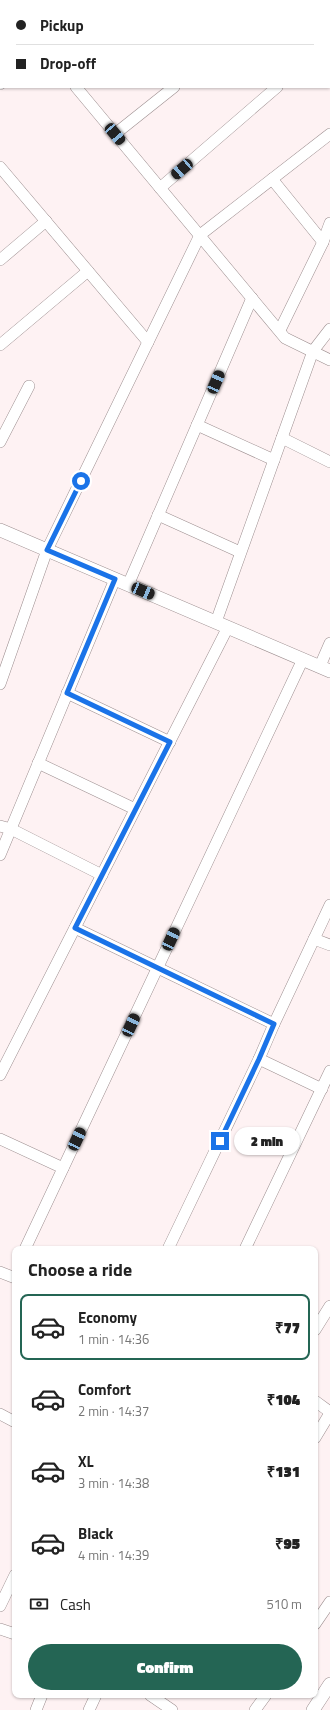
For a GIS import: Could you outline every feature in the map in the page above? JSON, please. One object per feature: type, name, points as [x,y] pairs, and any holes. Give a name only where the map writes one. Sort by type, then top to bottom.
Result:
[{"type":"street","points":[[77,88],[286,338],[330,360]]},
{"type":"street","points":[[115,134],[173,88]]},
{"type":"street","points":[[160,188],[276,88]]},
{"type":"street","points":[[0,684],[47,550],[200,235],[330,134]]},
{"type":"street","points":[[0,168],[148,342]]},
{"type":"street","points":[[272,179],[323,242]]},
{"type":"street","points":[[0,260],[46,221]]},
{"type":"street","points":[[280,330],[323,242],[330,223]]},
{"type":"street","points":[[0,345],[88,271]]},
{"type":"street","points":[[128,585],[252,298]]},
{"type":"street","points":[[0,1075],[170,742],[222,625],[240,552],[313,352],[330,329]]},
{"type":"street","points":[[0,442],[29,386]]},
{"type":"street","points":[[197,425],[274,460]]},
{"type":"street","points":[[282,438],[330,462]]},
{"type":"street","points":[[158,515],[240,552]]},
{"type":"street","points":[[0,530],[325,668],[330,643]]},
{"type":"street","points":[[0,855],[5,828],[38,764],[115,579]]},
{"type":"street","points":[[26,1246],[303,659]]},
{"type":"street","points":[[67,693],[170,742]]},
{"type":"street","points":[[38,764],[135,809]]},
{"type":"street","points":[[5,828],[102,875]]},
{"type":"street","points":[[169,1246],[259,1059],[330,905]]},
{"type":"street","points":[[75,928],[274,1024]]},
{"type":"street","points":[[314,939],[330,946]]},
{"type":"street","points":[[259,1059],[322,1089]]},
{"type":"street","points":[[246,1246],[330,1071]]},
{"type":"street","points":[[0,1139],[63,1168]]},
{"type":"street","points":[[0,1272],[12,1275]]},
{"type":"street","points":[[318,1325],[330,1306]]},
{"type":"street","points":[[318,1403],[330,1412],[318,1433]]},
{"type":"street","points":[[0,1414],[12,1420]]},
{"type":"street","points":[[0,1606],[12,1580]]},
{"type":"street","points":[[318,1620],[330,1602]]},
{"type":"street","points":[[0,1629],[12,1633]]},
{"type":"street","points":[[314,1710],[330,1684]]},
{"type":"street","points":[[36,1710],[41,1698]]},
{"type":"street","points":[[89,1710],[95,1698]]},
{"type":"street","points":[[158,1698],[172,1710]]},
{"type":"street","points":[[255,1710],[264,1698]]},
{"type":"route","points":[[81,481],[47,550],[115,579],[67,693],[170,742],[75,928],[274,1024],[220,1141]]}]
